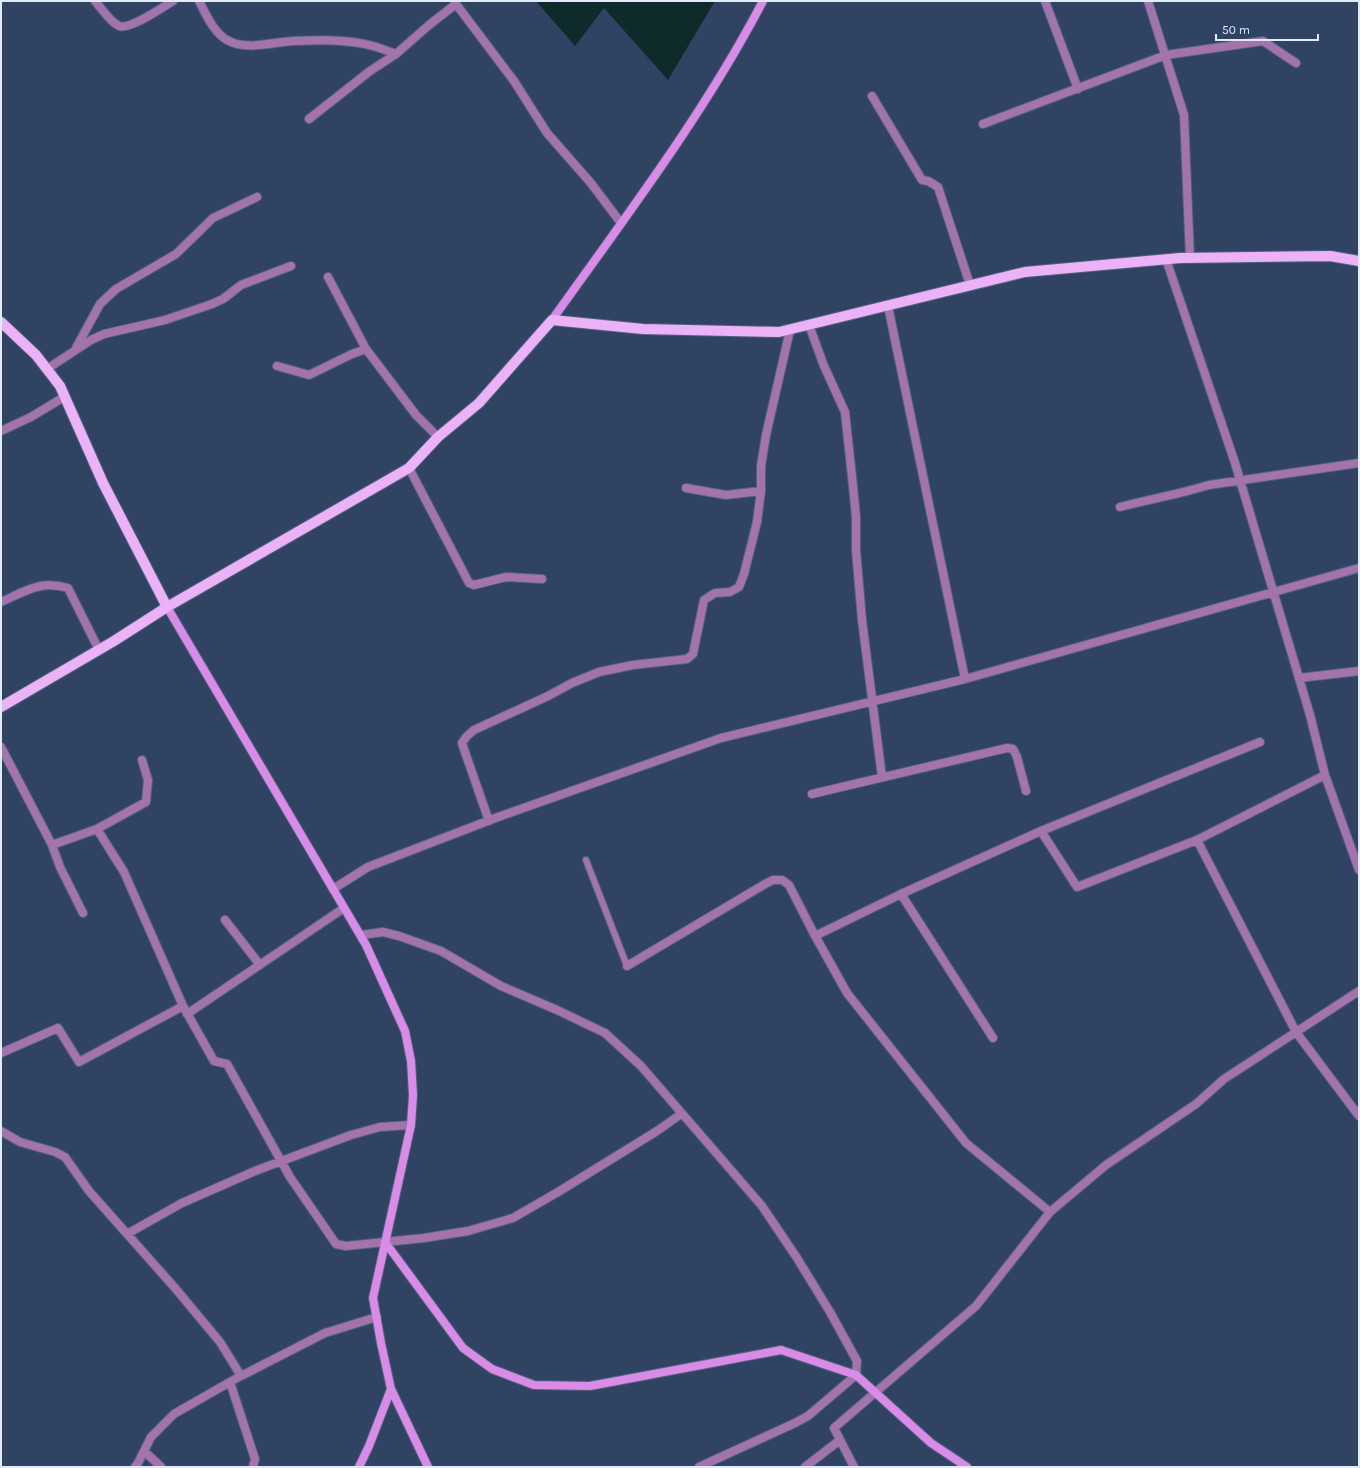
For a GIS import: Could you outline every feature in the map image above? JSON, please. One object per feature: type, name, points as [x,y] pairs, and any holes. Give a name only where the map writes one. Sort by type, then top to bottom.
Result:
[{"type":"main road","points":[[1,707],[99,650],[167,607],[409,468],[438,437],[479,403],[552,320],[685,133],[747,31],[763,1]]},
{"type":"main road","points":[[552,320],[643,329],[779,332],[1025,272],[1190,258],[1330,256],[1359,260]]},
{"type":"main road","points":[[1,322],[36,355],[60,386],[103,483],[167,607],[361,936],[405,1031],[411,1061],[413,1094],[411,1125],[373,1298],[391,1389],[428,1467]]},
{"type":"main road","points":[[385,1242],[463,1348],[492,1369],[534,1385],[590,1386],[780,1350],[856,1375],[932,1444],[967,1467]]},
{"type":"main road","points":[[359,1467],[369,1446],[391,1389]]},
{"type":"street","points":[[95,1],[113,21],[123,27],[129,26],[173,1]]},
{"type":"street","points":[[199,1],[216,31],[227,40],[237,44],[251,45],[292,41],[356,42],[374,46],[396,54]]},
{"type":"street","points":[[1046,1],[1078,89]]},
{"type":"street","points":[[1148,1],[1184,115],[1190,258]]},
{"type":"street","points":[[309,119],[370,71],[396,54],[456,3],[514,81],[547,133],[590,182],[621,223]]},
{"type":"street","points":[[983,124],[1166,55],[1263,41],[1296,63]]},
{"type":"street","points":[[872,96],[922,180],[928,181],[938,187],[970,285]]},
{"type":"street","points":[[76,349],[100,304],[116,289],[176,254],[213,218],[257,197]]},
{"type":"street","points":[[1166,260],[1240,481],[1299,678],[1325,775],[1359,870]]},
{"type":"street","points":[[47,368],[91,340],[104,334],[165,320],[212,304],[223,299],[241,285],[291,266]]},
{"type":"street","points":[[328,277],[366,349],[416,415],[438,437]]},
{"type":"street","points":[[888,306],[965,679]]},
{"type":"street","points":[[809,325],[824,366],[845,412],[856,517],[856,550],[862,620],[882,777]]},
{"type":"street","points":[[489,821],[462,743],[467,736],[474,730],[548,696],[572,683],[599,672],[633,664],[687,658],[693,654],[704,600],[715,593],[730,592],[739,587],[744,574],[757,522],[761,491],[761,466],[766,435],[790,330]]},
{"type":"street","points":[[277,366],[309,375],[352,354],[366,349]]},
{"type":"street","points":[[1,431],[31,417],[64,397]]},
{"type":"street","points":[[1120,507],[1186,492],[1209,485],[1359,463]]},
{"type":"street","points":[[409,468],[469,582],[474,585],[506,577],[542,579]]},
{"type":"street","points":[[686,488],[726,495],[761,491]]},
{"type":"street","points":[[333,888],[368,867],[489,821],[721,738],[965,679],[1359,568]]},
{"type":"street","points":[[1,602],[38,586],[56,584],[68,588],[99,650]]},
{"type":"street","points":[[1299,678],[1359,671]]},
{"type":"street","points":[[815,936],[902,894],[1041,831],[1260,742]]},
{"type":"street","points":[[1,747],[52,845],[60,867],[83,913]]},
{"type":"street","points":[[812,794],[1007,748],[1013,749],[1017,757],[1026,791]]},
{"type":"street","points":[[52,845],[97,830],[146,802],[148,780],[142,760]]},
{"type":"street","points":[[1041,831],[1077,888],[1197,840],[1325,775]]},
{"type":"street","points":[[97,830],[124,872],[183,1006],[214,1061],[227,1064],[290,1177],[336,1244],[346,1246],[424,1238],[468,1231],[513,1218],[657,1132],[681,1114]]},
{"type":"street","points":[[1197,840],[1296,1032],[1359,1116]]},
{"type":"street","points":[[627,966],[765,884],[773,880],[782,880],[790,885],[815,936],[847,992],[966,1143],[1050,1212]]},
{"type":"street","points":[[902,894],[993,1038]]},
{"type":"street","points":[[187,1014],[344,908]]},
{"type":"street","points":[[225,920],[260,965]]},
{"type":"street","points":[[361,936],[383,932],[399,936],[440,951],[501,986],[605,1033],[640,1066],[762,1206],[797,1258],[830,1312],[857,1361],[856,1375],[808,1416],[699,1467]]},
{"type":"street","points":[[854,1467],[834,1428],[976,1306],[1050,1212],[1106,1165],[1196,1104],[1224,1079],[1359,991]]},
{"type":"street","points":[[1,1053],[58,1028],[79,1062],[183,1006]]},
{"type":"street","points":[[128,1234],[182,1203],[281,1161],[351,1135],[397,1125],[411,1125]]},
{"type":"street","points":[[1,1131],[20,1142],[55,1152],[65,1157],[89,1191],[175,1288],[220,1342],[241,1376]]},
{"type":"street","points":[[135,1467],[151,1437],[174,1414],[241,1376],[326,1333],[376,1318]]},
{"type":"street","points":[[230,1382],[255,1460],[253,1467]]},
{"type":"street","points":[[805,1467],[840,1440]]},
{"type":"street","points":[[144,1451],[161,1467]]},
{"type":"lane","points":[[586,860],[627,966]]},
{"type":"shaded area","points":[[536,1],[715,1],[668,80],[604,8],[575,46]]}]
